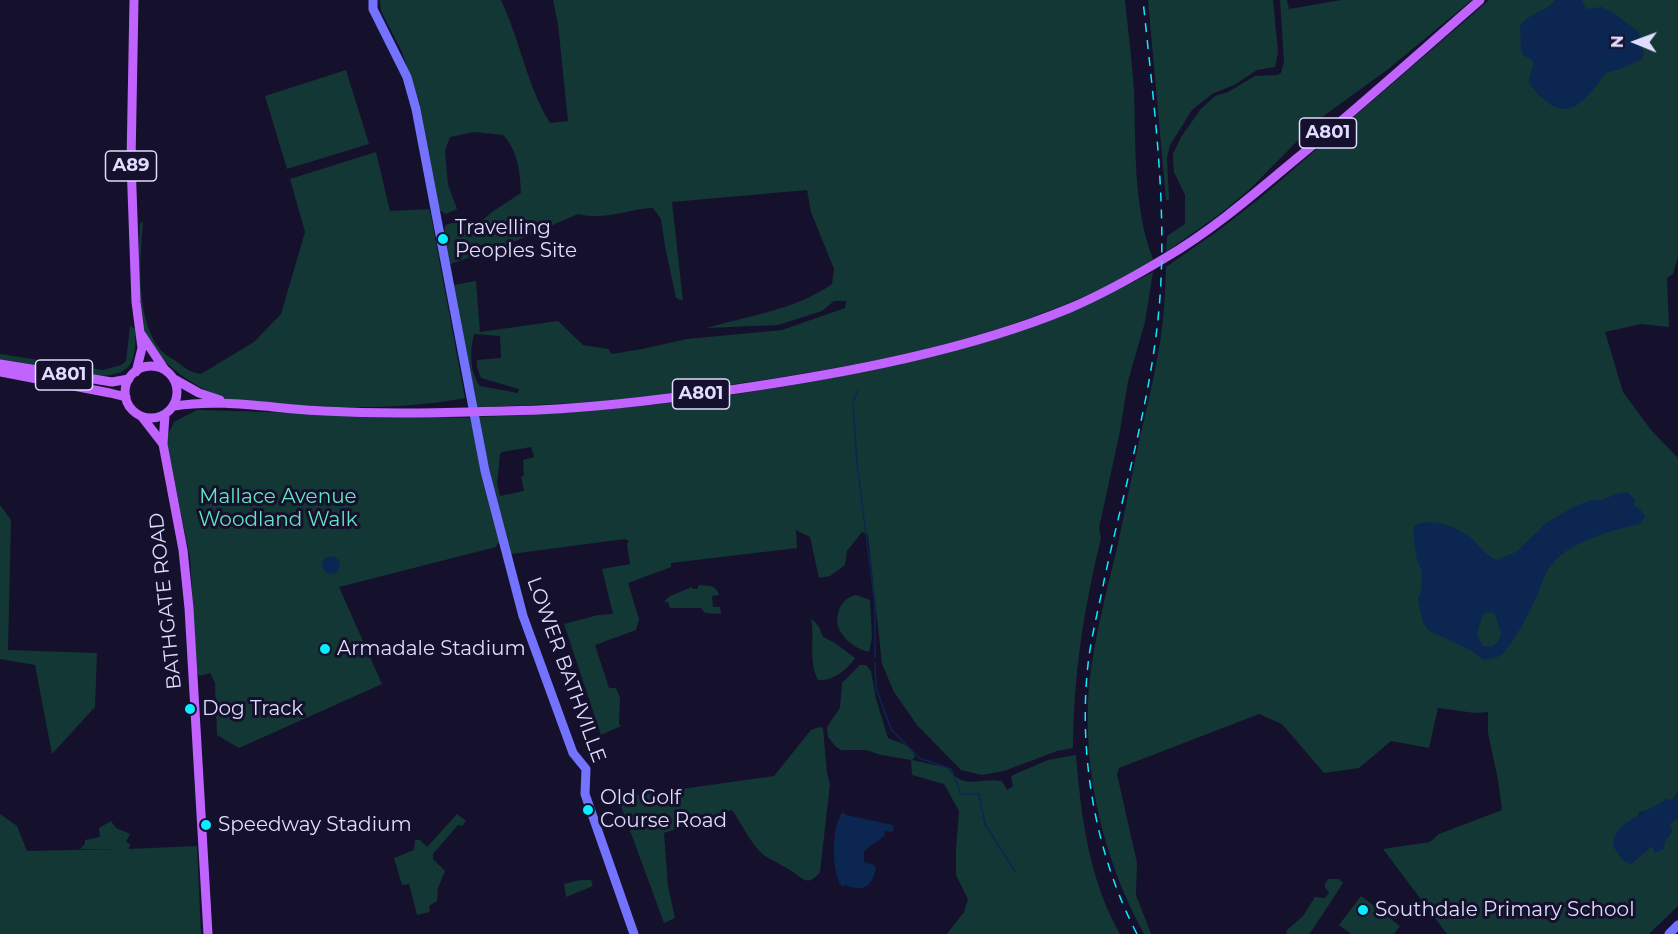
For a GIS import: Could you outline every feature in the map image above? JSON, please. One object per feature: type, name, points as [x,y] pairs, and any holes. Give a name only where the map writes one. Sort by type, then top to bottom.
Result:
[{"type":"main road","name":"A89","points":[[126,397],[126,388],[142,348],[136,302],[131,162],[134,0]]},
{"type":"main road","name":"LOWER BATHVILLE","points":[[373,0],[373,9],[407,77],[416,109],[485,471],[523,616],[573,753],[586,769],[585,794],[634,934]]},
{"type":"main road","name":"A801","points":[[174,406],[201,402],[374,413],[532,410],[676,397],[772,384],[857,368],[973,341],[1070,308],[1168,257],[1233,213],[1480,0]]},
{"type":"main road","name":"A89","points":[[140,332],[165,370],[174,379]]},
{"type":"main road","name":"A801","points":[[0,364],[112,382],[132,375]]},
{"type":"main road","points":[[132,375],[151,366],[165,370]]},
{"type":"main road","name":"A801","points":[[0,372],[126,397]]},
{"type":"main road","name":"A801","points":[[174,379],[199,393],[233,405]]},
{"type":"main road","points":[[126,397],[130,407],[142,417],[157,418],[165,415],[174,406],[178,393],[174,379]]},
{"type":"main road","name":"BATHGATE ROAD","points":[[165,415],[163,444],[183,550],[189,609],[208,934]]},
{"type":"main road","name":"BATHGATE ROAD","points":[[142,417],[163,444]]},
{"type":"main road","points":[[1669,934],[1678,926]]},
{"type":"green space","points":[[380,0],[501,0],[535,94],[550,123],[568,121],[558,24],[553,0],[1125,0],[1134,91],[1139,198],[1153,259],[1151,263],[1104,287],[1056,308],[1006,326],[904,354],[852,365],[681,393],[579,403],[477,407],[454,285],[476,281],[480,332],[558,321],[583,345],[608,349],[612,354],[687,339],[782,330],[845,308],[846,301],[834,301],[822,311],[778,325],[706,328],[787,306],[818,293],[832,284],[834,269],[811,212],[807,190],[672,202],[683,301],[676,298],[661,219],[653,208],[597,216],[578,214],[506,245],[450,264],[444,235],[445,225],[463,220],[466,227],[478,224],[521,193],[517,162],[512,148],[503,135],[474,132],[450,137],[445,151],[448,185],[457,209],[446,214],[439,210],[420,104],[402,52],[381,11]],"holes":[[[474,334],[500,336],[501,358],[477,360],[477,367],[481,378],[519,389],[518,393],[480,386],[474,374],[471,354]]]},
{"type":"green space","points":[[1148,0],[1273,0],[1278,52],[1275,67],[1257,70],[1234,85],[1212,94],[1192,110],[1170,145],[1167,157],[1169,200],[1166,200]]},
{"type":"green space","points":[[1280,0],[1287,0],[1289,9],[1341,0],[1472,0],[1387,70],[1318,120],[1250,189],[1220,214],[1166,252],[1167,236],[1185,224],[1185,195],[1174,172],[1173,154],[1181,137],[1200,110],[1215,96],[1228,92],[1255,76],[1281,73],[1284,62]]},
{"type":"green space","points":[[1489,0],[1678,0],[1678,257],[1673,274],[1667,278],[1669,327],[1641,324],[1605,332],[1623,392],[1651,430],[1678,458],[1678,791],[1672,801],[1666,799],[1656,807],[1639,813],[1631,864],[1652,846],[1665,841],[1672,831],[1669,824],[1678,818],[1678,906],[1649,934],[1447,934],[1383,849],[1430,842],[1439,834],[1502,810],[1488,733],[1488,712],[1475,713],[1438,708],[1429,748],[1391,741],[1359,768],[1324,773],[1282,724],[1259,714],[1119,768],[1117,774],[1137,863],[1136,895],[1151,934],[1144,934],[1117,876],[1098,814],[1089,750],[1089,685],[1097,633],[1153,381],[1163,318],[1166,267],[1259,199]]},
{"type":"green space","points":[[346,70],[369,144],[287,169],[265,96]]},
{"type":"green space","points":[[376,152],[390,211],[429,209],[465,398],[443,402],[374,407],[327,407],[241,401],[217,396],[205,390],[167,364],[149,343],[141,322],[138,279],[140,223],[143,222],[141,287],[146,320],[151,335],[165,354],[188,370],[201,374],[254,342],[281,314],[305,232],[290,179]]},
{"type":"green space","points":[[1153,272],[1145,322],[1128,381],[1120,431],[1099,528],[1101,538],[1089,590],[1077,669],[1073,748],[1057,751],[1004,771],[982,775],[961,770],[917,725],[894,692],[882,664],[868,535],[862,532],[847,551],[845,565],[830,576],[819,578],[810,537],[796,530],[797,548],[671,563],[671,567],[628,583],[639,619],[636,630],[595,645],[609,688],[616,688],[620,698],[619,724],[621,726],[601,735],[564,624],[598,615],[613,614],[602,569],[630,564],[627,544],[629,541],[625,539],[511,554],[495,497],[478,417],[653,405],[740,394],[826,379],[912,361],[994,339],[1074,310]],"holes":[[[531,447],[534,457],[523,460],[524,476],[521,477],[524,491],[500,496],[497,483],[502,452]]]},
{"type":"green space","points":[[130,326],[135,329],[133,359],[129,366],[116,374],[94,376],[0,360],[0,354],[103,370],[121,365],[126,361]]},
{"type":"green space","name":"Mallace Avenue Woodland Walk","points":[[197,410],[470,418],[504,542],[497,544],[496,547],[339,587],[382,684],[239,748],[217,735],[215,683],[210,673],[199,676],[197,672],[190,558],[166,439],[174,422]]},
{"type":"green space","points":[[0,505],[11,520],[8,650],[97,653],[95,707],[52,754],[35,665],[0,659]]},
{"type":"green space","points":[[699,585],[716,589],[719,595],[712,596],[713,607],[720,607],[721,614],[705,613],[701,608],[670,608],[668,602],[664,602],[670,596],[692,587],[697,589]]},
{"type":"green space","points":[[856,595],[870,600],[872,637],[869,652],[847,640],[839,628],[838,616],[841,605],[845,600]]},
{"type":"green space","points":[[811,618],[819,627],[823,637],[855,658],[844,670],[829,679],[818,680],[815,672],[812,657]]},
{"type":"green space","points":[[860,665],[866,665],[871,671],[876,699],[888,738],[911,749],[915,757],[912,760],[948,768],[954,775],[966,781],[1002,781],[1007,790],[1013,786],[1011,777],[1013,775],[1048,760],[1076,755],[1088,847],[1101,892],[1120,934],[947,934],[964,912],[968,899],[956,875],[959,811],[944,784],[912,775],[911,760],[866,750],[841,750],[828,737],[827,727],[840,708],[842,683]]},
{"type":"green space","points":[[823,728],[830,784],[820,872],[808,881],[765,856],[751,840],[732,810],[664,833],[668,886],[675,918],[664,923],[618,798],[774,776],[811,730]]},
{"type":"green space","points":[[0,814],[17,826],[27,851],[118,849],[80,849],[85,844],[85,840],[100,837],[99,828],[111,821],[116,828],[130,834],[126,842],[130,844],[129,849],[197,846],[201,934],[0,934]]},
{"type":"green space","points":[[457,814],[466,821],[462,826],[458,825],[433,854],[433,859],[445,871],[438,888],[437,901],[429,906],[430,912],[417,915],[409,884],[402,885],[394,858],[414,850],[415,840],[420,840],[427,847]]},
{"type":"green space","points":[[1329,879],[1339,879],[1343,883],[1313,929],[1309,934],[1286,934],[1287,930],[1303,916],[1315,897],[1325,898],[1329,893],[1325,883]]},
{"type":"green space","points":[[591,880],[593,886],[566,897],[564,884]]},
{"type":"green space","points":[[1361,896],[1400,926],[1394,934],[1351,934],[1339,925]]},
{"type":"water","points":[[1555,0],[1582,0],[1586,9],[1602,7],[1616,15],[1638,31],[1644,54],[1642,59],[1606,73],[1579,104],[1561,109],[1541,97],[1529,84],[1533,61],[1523,55],[1521,50],[1520,26],[1529,17]]},
{"type":"water","points":[[1627,492],[1635,500],[1634,506],[1640,509],[1645,517],[1640,524],[1618,529],[1581,543],[1553,563],[1544,576],[1522,625],[1501,655],[1484,660],[1470,650],[1428,630],[1423,623],[1418,599],[1422,572],[1417,560],[1414,526],[1428,522],[1451,527],[1471,538],[1496,560],[1516,552],[1546,523],[1573,507]],"holes":[[[1490,612],[1495,614],[1501,634],[1498,642],[1491,647],[1483,646],[1477,634],[1483,614]]]},
{"type":"water","points":[[331,556],[337,559],[340,565],[337,571],[331,574],[325,571],[322,565],[325,559]]},
{"type":"water","points":[[1678,791],[1678,818],[1669,824],[1672,831],[1665,841],[1664,849],[1655,853],[1652,846],[1631,864],[1621,858],[1613,843],[1615,835],[1630,821],[1666,799],[1672,801]]},
{"type":"water","points":[[843,812],[846,815],[893,825],[892,832],[885,831],[884,836],[864,851],[864,862],[874,865],[876,869],[872,880],[866,887],[857,888],[846,885],[842,887],[838,880],[834,849],[836,827]]},
{"type":"waterway","points":[[857,391],[853,404],[857,463],[875,605],[875,658]]},
{"type":"waterway","points":[[875,663],[876,688],[891,729],[919,758],[951,769],[961,794],[979,794],[985,824],[1016,873]]},
{"type":"railway","points":[[1137,934],[1122,902],[1100,834],[1092,799],[1085,727],[1089,656],[1147,391],[1161,287],[1159,164],[1143,0]]},
{"type":"place","name":"Travelling Peoples Site","points":[[443,239]]},
{"type":"place","name":"Armadale Stadium","points":[[325,649]]},
{"type":"place","name":"Dog Track","points":[[190,709]]},
{"type":"place","name":"Old Golf Course Road","points":[[588,810]]},
{"type":"place","name":"Speedway Stadium","points":[[206,825]]},
{"type":"place","name":"Southdale Primary School","points":[[1363,910]]}]
